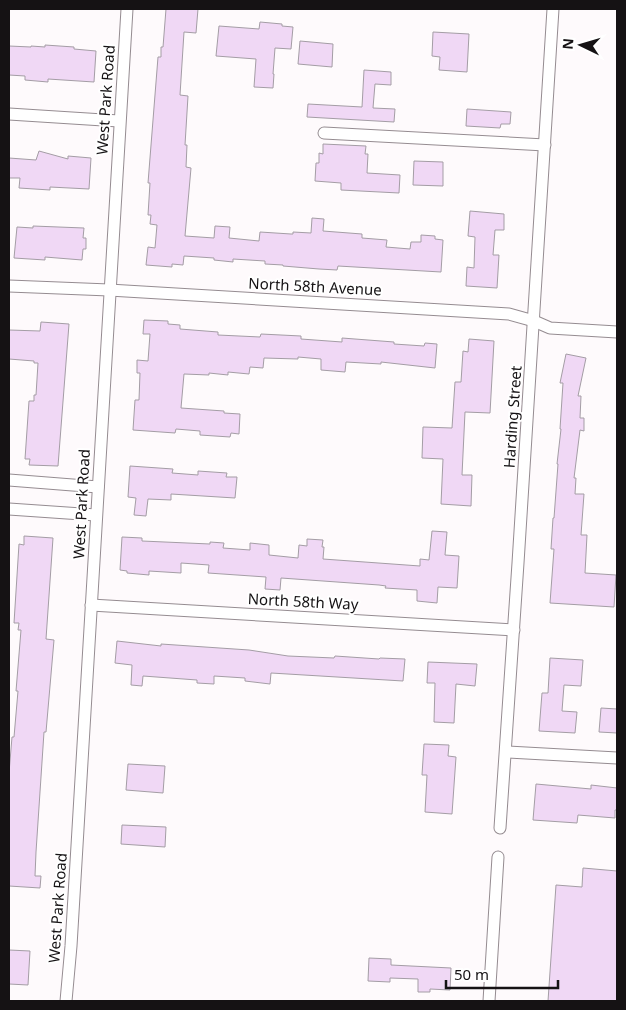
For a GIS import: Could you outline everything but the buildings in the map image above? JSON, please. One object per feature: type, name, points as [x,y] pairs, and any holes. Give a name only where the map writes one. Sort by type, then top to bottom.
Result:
[{"type":"street","name":"West Park Road","points":[[66,1001],[71,946],[127,9]]},
{"type":"street","name":"Harding Street","points":[[500,828],[553,9]]},
{"type":"street","points":[[9,114],[119,121]]},
{"type":"street","points":[[324,133],[545,145]]},
{"type":"street","name":"North 58th Avenue","points":[[9,286],[109,290],[509,314],[550,328],[617,332]]},
{"type":"street","points":[[9,480],[98,486]]},
{"type":"street","points":[[9,509],[96,516]]},
{"type":"street","name":"North 58th Way","points":[[90,605],[514,630]]},
{"type":"street","points":[[506,752],[617,758]]},
{"type":"street","points":[[490,1001],[498,857]]}]
